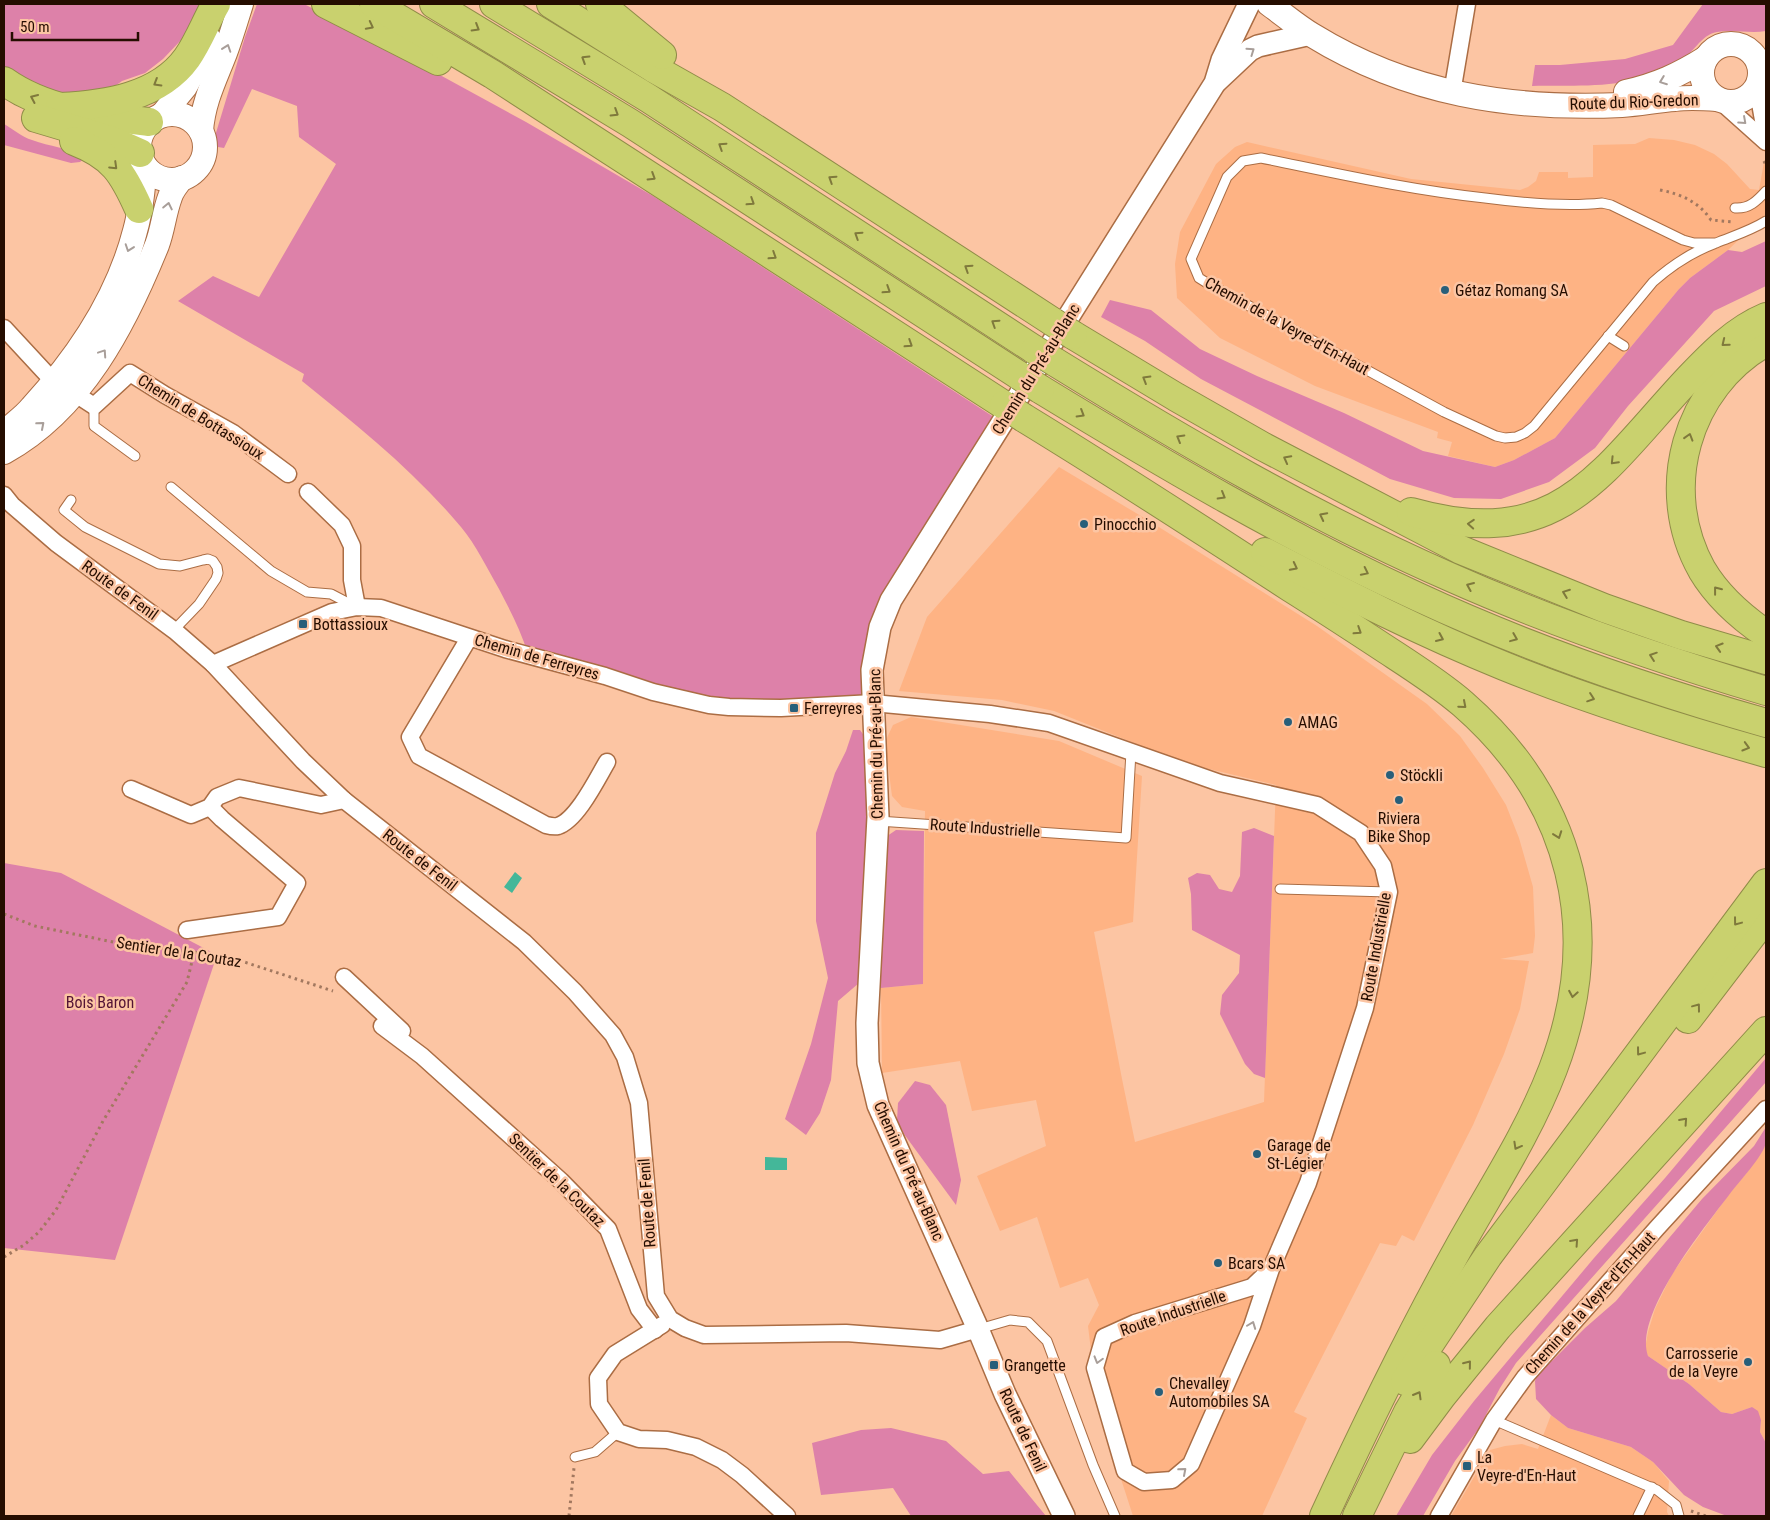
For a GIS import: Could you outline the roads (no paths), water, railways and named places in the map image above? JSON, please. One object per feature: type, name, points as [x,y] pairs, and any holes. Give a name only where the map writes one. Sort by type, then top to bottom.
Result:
[{"type":"highway","points":[[52,114],[116,101],[139,93],[161,81],[186,59],[197,42],[206,20],[217,4]]},
{"type":"highway","points":[[326,4],[610,151]]},
{"type":"highway","points":[[374,4],[492,74],[1425,675],[1478,718],[1502,744],[1533,785],[1555,826],[1570,876],[1578,928],[1576,980],[1567,1026],[1553,1069],[1524,1134],[1420,1318],[1380,1396],[1324,1516]]},
{"type":"highway","points":[[434,4],[630,123],[1030,383],[1142,451],[1238,506],[1337,558],[1418,597],[1553,654],[1631,682],[1766,723]]},
{"type":"highway","points":[[494,4],[640,94],[1045,356],[1168,431],[1247,476],[1358,533],[1450,577],[1547,618],[1705,673],[1766,691]]},
{"type":"highway","points":[[551,4],[653,68],[722,106],[1063,328],[1219,422],[1330,482],[1461,550],[1534,581],[1642,622],[1766,660]]},
{"type":"highway","points":[[600,4],[722,106]]},
{"type":"highway","points":[[4,81],[31,97],[52,114],[113,141],[143,160]]},
{"type":"highway","points":[[4,103],[20,112],[156,119]]},
{"type":"highway","points":[[52,114],[58,133],[94,150],[115,166],[124,176],[139,209]]},
{"type":"highway","points":[[1330,482],[1408,511],[1451,522],[1499,523],[1520,520],[1542,513],[1563,503],[1595,480],[1636,438],[1709,357],[1734,335],[1766,317]]},
{"type":"highway","points":[[1766,342],[1744,357],[1723,376],[1699,412],[1685,450],[1680,492],[1686,534],[1703,571],[1728,604],[1766,634]]},
{"type":"highway","points":[[1111,472],[1329,586],[1468,651],[1617,708],[1766,753]]},
{"type":"highway","points":[[1338,1485],[1488,1256],[1766,882]]},
{"type":"highway","points":[[1356,1516],[1408,1412],[1475,1304],[1523,1237],[1766,917]]},
{"type":"highway","points":[[1356,1516],[1417,1429],[1498,1327],[1766,1031]]},
{"type":"main road","points":[[4,452],[20,443],[42,425],[64,387],[85,340],[113,291],[135,231],[139,209],[143,160],[139,142],[142,133],[185,87],[204,53],[215,23],[217,4]]},
{"type":"main road","points":[[143,160],[154,174],[162,178],[182,178],[195,170],[203,157],[205,146],[201,131],[202,114],[208,92],[226,52],[241,4]]},
{"type":"main road","name":"Route du Rio-Gredon","points":[[1269,4],[1311,34],[1356,58],[1418,83],[1452,93],[1492,101],[1551,105],[1623,105],[1676,98],[1718,99]]},
{"type":"main road","points":[[1740,44],[1750,50],[1757,59],[1762,80],[1754,92],[1742,100],[1728,102],[1718,99],[1708,90],[1702,79],[1702,70],[1706,58],[1713,50],[1723,44],[1766,42]]},
{"type":"main road","name":"Route du Rio-Gredon","points":[[1551,105],[1609,95],[1660,83],[1673,78],[1706,58]]},
{"type":"main road","points":[[156,119],[172,114],[182,115],[195,123],[201,131]]},
{"type":"main road","points":[[4,433],[31,409],[64,387],[103,353],[133,303],[162,232],[170,198],[182,178]]},
{"type":"street","name":"Chemin du Pré-au-Blanc","points":[[978,1329],[878,1105],[868,1063],[867,1023],[878,821],[872,670],[880,628],[891,600],[1214,83],[1222,60],[1249,4]]},
{"type":"street","points":[[1452,93],[1468,4]]},
{"type":"street","name":"Chemin du Pré-au-Blanc","points":[[1214,83],[1250,50],[1258,46],[1311,34]]},
{"type":"street","points":[[1762,80],[1760,103],[1766,138]]},
{"type":"street","points":[[1718,99],[1766,142]]},
{"type":"street","points":[[4,328],[64,387],[94,406]]},
{"type":"street","name":"Chemin de Bottassioux","points":[[94,406],[130,373],[233,433],[288,474]]},
{"type":"street","points":[[308,492],[342,525],[352,546],[352,580],[357,607]]},
{"type":"street","name":"Route de Fenil","points":[[4,495],[56,543],[174,630],[213,664],[303,760],[344,800],[524,942],[575,992],[613,1035],[625,1058],[639,1103],[656,1296],[670,1318],[685,1328],[704,1335],[730,1336],[846,1333],[940,1340],[978,1329],[1006,1394],[1064,1516]]},
{"type":"street","name":"Chemin de Ferreyres","points":[[213,664],[332,612],[357,607],[381,608],[437,625],[469,638],[605,676],[653,692],[709,705],[729,708],[780,708],[873,703]]},
{"type":"street","points":[[469,638],[410,737],[419,756],[546,825],[556,827],[576,812],[607,762]]},
{"type":"street","name":"Route Industrielle","points":[[873,703],[990,714],[1049,723],[1220,784],[1317,805],[1361,833],[1382,866],[1388,892],[1365,1008],[1308,1183],[1271,1268],[1252,1326],[1191,1464],[1172,1480],[1144,1482],[1125,1471],[1095,1368],[1104,1337],[1135,1323],[1252,1287],[1271,1268]]},
{"type":"street","points":[[131,789],[192,815],[210,807],[217,797],[239,788],[321,806],[344,800]]},
{"type":"street","points":[[187,930],[278,917],[297,882],[222,820],[210,807]]},
{"type":"street","name":"Sentier de la Coutaz","points":[[344,977],[420,1048],[422,1056]]},
{"type":"street","name":"Sentier de la Coutaz","points":[[382,1026],[422,1056],[561,1181],[608,1229],[639,1309],[655,1330]]},
{"type":"street","name":"Chemin de la Veyre-d'En-Haut","points":[[1439,1516],[1494,1420],[1525,1377],[1766,1109]]},
{"type":"street","points":[[670,1318],[655,1330],[615,1354],[598,1378],[599,1404],[618,1432],[639,1439],[668,1440],[696,1447],[722,1460],[742,1475],[787,1516]]},
{"type":"lane","name":"Chemin de la Veyre-d'En-Haut","points":[[1716,243],[1694,243],[1683,240],[1611,205],[1602,203],[1520,203],[1445,194],[1261,158],[1252,158],[1243,161],[1227,177],[1191,259],[1199,278],[1207,283],[1444,412],[1496,436],[1505,438],[1516,437],[1534,426],[1653,282],[1669,268],[1688,256],[1716,243],[1735,237],[1766,221]]},
{"type":"lane","points":[[1735,208],[1743,208],[1750,205],[1766,191]]},
{"type":"lane","points":[[1608,336],[1624,346]]},
{"type":"lane","points":[[94,406],[94,426],[135,456]]},
{"type":"lane","points":[[171,487],[271,571],[307,592],[331,594],[357,607]]},
{"type":"lane","points":[[71,500],[64,507],[64,510],[84,528],[146,559],[159,564],[180,566],[208,559],[217,566],[216,579],[199,604],[174,630]]},
{"type":"lane","name":"Route Industrielle","points":[[878,821],[1126,838],[1131,752]]},
{"type":"lane","points":[[1280,889],[1388,892]]},
{"type":"lane","points":[[978,1329],[1010,1320],[1028,1322],[1047,1341],[1093,1465],[1115,1516]]},
{"type":"lane","points":[[1494,1420],[1652,1487],[1668,1497],[1676,1505],[1678,1516]]},
{"type":"lane","points":[[575,1458],[595,1452],[618,1432]]},
{"type":"lane","points":[[1638,1516],[1652,1487]]},
{"type":"water","points":[[515,872],[522,878],[512,893],[504,887]]},
{"type":"water","points":[[765,1157],[787,1158],[787,1170],[765,1170]]},
{"type":"place","name":"Gétaz Romang SA","points":[[1445,290]]},
{"type":"place","name":"Pinocchio","points":[[1084,524]]},
{"type":"place","name":"Bottassioux","points":[[303,624]]},
{"type":"place","name":"Ferreyres","points":[[794,708]]},
{"type":"place","name":"AMAG","points":[[1288,722]]},
{"type":"place","name":"Stöckli","points":[[1390,775]]},
{"type":"place","name":"Riviera Bike Shop","points":[[1399,800]]},
{"type":"place","name":"Garage de St-Légier","points":[[1257,1154]]},
{"type":"place","name":"Bcars SA","points":[[1218,1263]]},
{"type":"place","name":"Carrosserie de la Veyre","points":[[1748,1362]]},
{"type":"place","name":"Grangette","points":[[994,1365]]},
{"type":"place","name":"Chevalley Automobiles SA","points":[[1159,1392]]},
{"type":"place","name":"La Veyre-d'En-Haut","points":[[1467,1466]]},
{"type":"park label","name":"Bois Baron","points":[[100,1002]]}]
